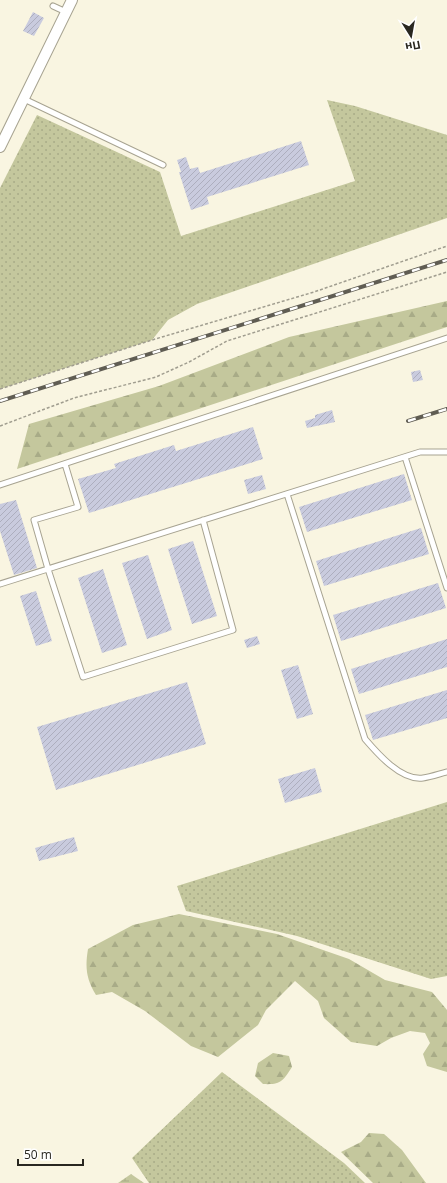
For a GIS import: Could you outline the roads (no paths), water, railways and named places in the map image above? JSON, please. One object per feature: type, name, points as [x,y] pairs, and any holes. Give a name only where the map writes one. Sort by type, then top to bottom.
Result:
[{"type":"street","points":[[0,147],[72,0]]},
{"type":"lane","points":[[53,6],[66,12]]},
{"type":"lane","points":[[24,99],[163,165]]},
{"type":"lane","points":[[0,485],[447,338]]},
{"type":"lane","points":[[0,584],[420,452],[447,452]]},
{"type":"lane","points":[[405,457],[447,588]]},
{"type":"lane","points":[[65,464],[78,507],[34,520],[48,569],[83,677],[233,630],[203,520]]},
{"type":"lane","points":[[287,494],[365,738],[379,755],[398,770],[411,777],[422,779],[447,772]]},
{"type":"railway","points":[[0,401],[447,260]]},
{"type":"railway","points":[[408,421],[447,409]]}]
